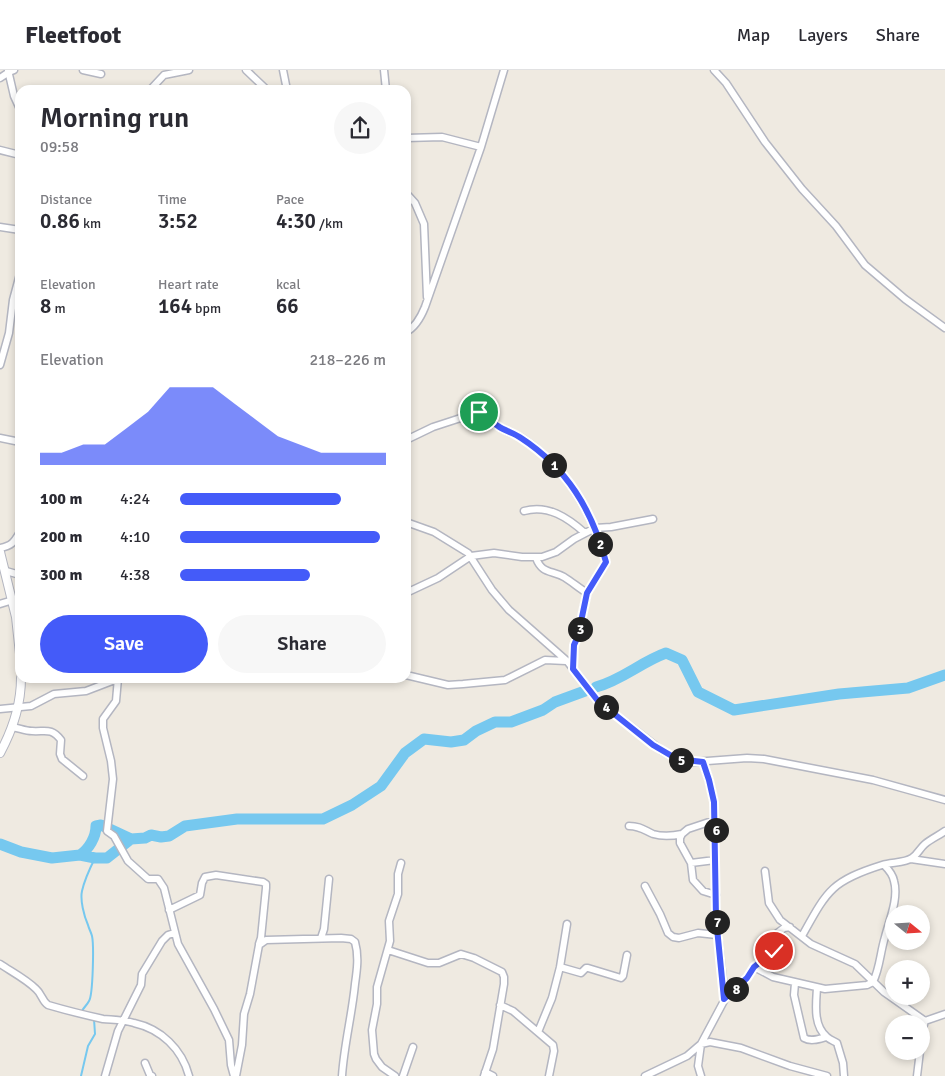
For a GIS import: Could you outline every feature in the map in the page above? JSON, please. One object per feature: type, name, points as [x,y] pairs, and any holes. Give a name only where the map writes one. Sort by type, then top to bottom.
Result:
[{"type":"street","points":[[0,78],[10,70],[15,98]]},
{"type":"street","points":[[83,70],[101,74]]},
{"type":"street","points":[[154,85],[163,73],[189,70]]},
{"type":"street","points":[[246,70],[262,85]]},
{"type":"street","points":[[283,70],[286,85]]},
{"type":"street","points":[[384,70],[386,85]]},
{"type":"street","points":[[411,330],[421,318],[481,147],[504,70]]},
{"type":"street","points":[[714,70],[726,82],[765,142],[802,189],[836,226],[865,265],[905,299],[945,328]]},
{"type":"street","points":[[411,138],[442,137],[481,147]]},
{"type":"street","points":[[0,150],[15,154]]},
{"type":"street","points":[[411,199],[415,203],[424,224],[427,300]]},
{"type":"street","points":[[0,227],[15,229]]},
{"type":"street","points":[[0,365],[9,333],[15,293]]},
{"type":"street","points":[[411,438],[441,424],[479,412],[482,413],[496,425],[522,438],[559,470],[581,500],[595,528],[606,562],[587,593],[578,636],[574,645],[573,669]]},
{"type":"street","points":[[0,438],[15,441]]},
{"type":"street","points":[[524,511],[534,508],[552,511],[574,523],[585,533]]},
{"type":"street","points":[[411,591],[438,578],[471,556],[494,554],[536,558],[556,552],[595,528],[653,519]]},
{"type":"street","points":[[411,524],[460,546],[471,556],[500,600],[522,623],[567,661],[598,701],[653,745],[677,759],[703,762],[747,758],[764,759],[873,780],[945,800]]},
{"type":"street","points":[[15,542],[9,547],[0,550],[15,615]]},
{"type":"street","points":[[536,558],[538,565],[543,569],[564,578],[587,593]]},
{"type":"street","points":[[6,571],[15,574]]},
{"type":"street","points":[[0,604],[13,600]]},
{"type":"street","points":[[411,676],[448,685],[505,680],[545,660],[567,661]]},
{"type":"street","points":[[0,753],[18,708],[20,683]]},
{"type":"street","points":[[0,709],[37,704],[54,694],[86,691],[107,683]]},
{"type":"street","points":[[119,683],[116,701],[103,719],[113,779],[107,831],[114,836],[128,862],[148,879],[158,880],[162,883],[174,933],[229,1040],[231,1065],[235,1076]]},
{"type":"street","points":[[12,727],[33,731],[45,729],[57,734],[61,740],[60,754],[62,759],[83,776]]},
{"type":"street","points":[[703,762],[712,792],[715,820],[717,935],[724,999]]},
{"type":"street","points":[[630,826],[642,827],[657,835],[667,836],[682,834],[693,827],[715,820]]},
{"type":"street","points":[[911,859],[924,844],[945,831]]},
{"type":"street","points":[[682,834],[680,843],[691,863],[692,880],[702,891],[716,895]]},
{"type":"street","points":[[802,936],[828,892],[853,875],[911,859],[945,864]]},
{"type":"street","points":[[691,863],[715,860]]},
{"type":"street","points":[[396,1076],[386,1071],[379,1064],[374,1054],[373,1044],[377,986],[390,942],[389,921],[398,894],[398,874],[401,863]]},
{"type":"street","points":[[754,967],[773,977],[816,988],[834,989],[867,985],[873,982],[878,973],[884,938],[891,919],[895,889],[890,872],[884,865]]},
{"type":"street","points":[[765,871],[769,903],[780,920],[811,944],[855,964],[873,982],[916,1015]]},
{"type":"street","points":[[169,910],[200,895],[202,882],[205,877],[216,875],[266,884],[262,938],[244,1014],[242,1045],[235,1076]]},
{"type":"street","points":[[321,938],[324,929],[329,879]]},
{"type":"street","points":[[645,886],[668,933],[673,937],[679,938],[698,933],[717,935]]},
{"type":"street","points":[[538,1032],[552,998],[560,967],[566,924]]},
{"type":"street","points":[[701,1076],[698,1066],[701,1044],[724,999],[747,978],[754,967],[774,951],[776,934],[784,928],[790,927]]},
{"type":"street","points":[[105,1076],[115,1041],[141,985],[142,974],[162,941],[168,935],[174,933]]},
{"type":"street","points":[[259,945],[266,940],[321,938],[351,939],[355,942],[358,960],[354,1000],[342,1076]]},
{"type":"street","points":[[388,950],[428,963],[440,963],[461,954],[502,972],[504,977],[493,1049],[484,1074],[493,1076]]},
{"type":"street","points":[[560,967],[581,973],[588,968],[621,978],[624,976],[627,955]]},
{"type":"street","points":[[0,964],[36,988],[43,1000],[48,1004],[101,1018],[145,1026],[160,1034],[168,1040],[179,1054],[188,1076]]},
{"type":"street","points":[[795,983],[794,995],[804,1038],[816,1040],[826,1037]]},
{"type":"street","points":[[816,988],[818,1022],[826,1037],[837,1043],[843,1064],[844,1076]]},
{"type":"street","points":[[500,1005],[513,1011],[554,1048],[549,1076]]},
{"type":"street","points":[[930,1019],[945,1014]]},
{"type":"street","points":[[645,1076],[687,1056],[701,1044],[710,1042],[726,1044],[790,1066],[827,1076]]},
{"type":"street","points":[[403,1076],[413,1047]]},
{"type":"street","points":[[917,1076],[919,1060]]},
{"type":"street","points":[[146,1063],[152,1076]]},
{"type":"waterway","points":[[596,687],[614,680],[666,653],[682,660],[698,692],[734,710],[839,694],[908,688],[945,675]]},
{"type":"waterway","points":[[0,844],[21,852],[52,858],[80,855],[107,858],[131,839],[145,838],[151,835],[169,836],[185,826],[237,819],[323,819],[352,805],[381,786],[405,753],[424,739],[451,742],[464,740],[476,731],[495,722],[511,722],[585,691]]},
{"type":"waterway","points":[[80,855],[91,842],[96,826],[101,825],[131,839]]},
{"type":"waterway","points":[[82,1011],[90,997],[93,959],[93,941],[84,913],[82,895],[83,887],[95,858]]},
{"type":"waterway","points":[[81,1076],[88,1046],[95,1034],[94,1019]]},
{"type":"route","points":[[479,412],[496,425],[522,438],[555,465],[581,500],[595,528],[606,562],[587,593],[578,636],[574,645],[573,669],[598,701],[653,745],[677,759],[703,762],[714,802],[716,918],[724,999],[747,978],[754,967],[774,951]]}]
